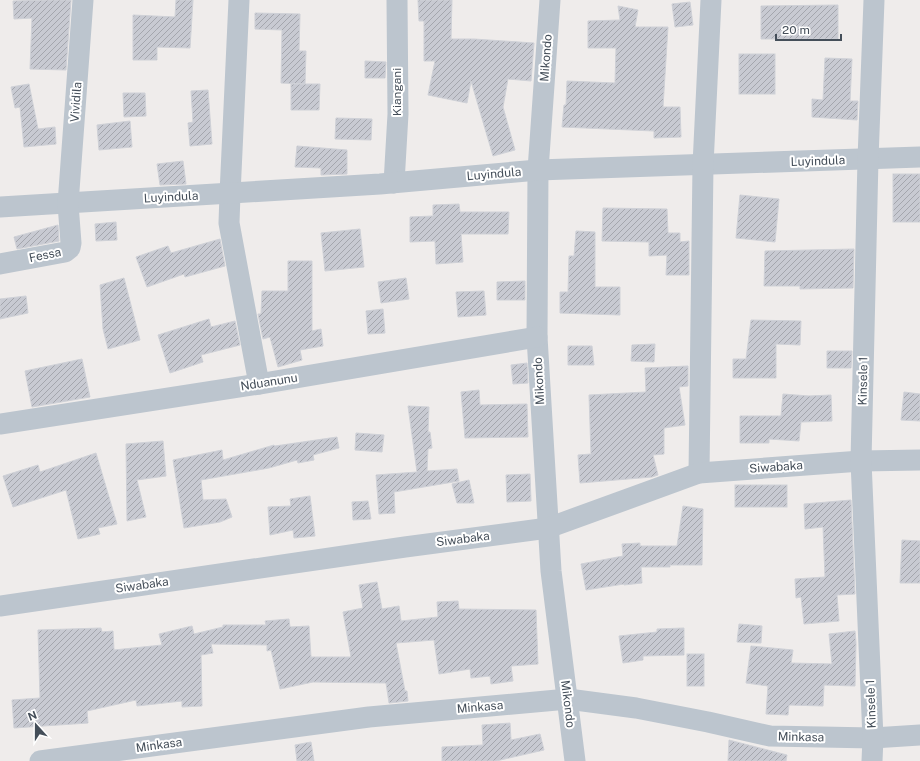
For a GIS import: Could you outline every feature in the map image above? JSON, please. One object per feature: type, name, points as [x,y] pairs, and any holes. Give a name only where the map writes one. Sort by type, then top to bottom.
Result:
[{"type":"street","name":"Vividila","points":[[68,204],[83,0]]},
{"type":"street","points":[[239,0],[230,223],[259,384]]},
{"type":"street","name":"Kiangani","points":[[394,184],[398,114],[396,0]]},
{"type":"street","name":"Mikondo","points":[[550,0],[538,170],[537,337],[551,571],[575,761]]},
{"type":"street","points":[[699,473],[703,165],[711,0]]},
{"type":"street","name":"Kinsele 1","points":[[872,761],[873,738],[861,461],[868,159],[874,0]]},
{"type":"street","name":"Luyindula","points":[[0,208],[394,184],[538,170],[920,157]]},
{"type":"street","name":"Fessa","points":[[0,264],[65,252],[70,248],[71,243],[68,204]]},
{"type":"street","name":"Nduanunu","points":[[0,424],[259,384],[537,337]]},
{"type":"street","name":"Siwabaka","points":[[0,606],[389,549],[548,528],[699,473],[861,461],[920,460]]},
{"type":"street","name":"Minkasa","points":[[40,761],[368,717],[568,699],[636,708],[770,736],[873,738],[920,734]]},
{"type":"building","points":[[71,0],[66,70],[30,69],[32,18],[14,19],[13,1]]},
{"type":"building","points":[[176,0],[193,0],[190,48],[157,47],[157,60],[133,60],[133,15],[175,17]]},
{"type":"building","points":[[418,0],[452,0],[451,39],[534,43],[531,81],[508,79],[503,107],[515,150],[493,156],[471,81],[467,103],[428,95],[435,61],[424,61],[424,21],[419,21]]},
{"type":"building","points":[[690,2],[693,25],[675,27],[672,4]]},
{"type":"building","points":[[838,5],[838,39],[761,39],[761,6]]},
{"type":"building","points":[[618,6],[638,10],[635,27],[668,27],[663,107],[680,107],[681,137],[654,138],[654,131],[562,127],[564,105],[566,105],[567,81],[615,83],[616,48],[588,48],[588,21],[620,20]]},
{"type":"building","points":[[255,13],[300,14],[299,51],[306,51],[305,84],[281,83],[282,30],[255,29]]},
{"type":"building","points":[[739,54],[775,54],[775,94],[739,94]]},
{"type":"building","points":[[825,58],[852,59],[850,101],[858,101],[857,120],[812,117],[812,99],[823,100]]},
{"type":"building","points":[[365,61],[386,62],[385,78],[365,78]]},
{"type":"building","points":[[29,84],[38,129],[55,127],[56,144],[24,147],[20,107],[15,108],[11,87]]},
{"type":"building","points":[[291,84],[320,84],[319,110],[291,110]]},
{"type":"building","points":[[208,90],[212,144],[190,146],[188,123],[193,122],[191,91]]},
{"type":"building","points":[[123,93],[145,93],[146,116],[124,117]]},
{"type":"building","points":[[336,118],[372,119],[371,140],[335,139]]},
{"type":"building","points":[[130,121],[132,147],[99,150],[97,125]]},
{"type":"building","points":[[297,146],[347,150],[347,174],[321,175],[321,168],[295,167]]},
{"type":"building","points":[[183,161],[186,184],[160,185],[157,164]]},
{"type":"building","points":[[893,174],[920,174],[920,222],[893,222]]},
{"type":"building","points":[[740,195],[779,199],[775,242],[736,238]]},
{"type":"building","points":[[459,204],[460,212],[509,212],[508,234],[461,234],[463,262],[436,264],[435,241],[410,242],[410,217],[433,216],[433,205]]},
{"type":"building","points":[[603,208],[667,209],[668,233],[680,233],[680,242],[689,241],[689,275],[666,275],[667,255],[649,256],[649,242],[602,241]]},
{"type":"building","points":[[116,222],[117,240],[96,241],[95,224]]},
{"type":"building","points":[[58,225],[59,241],[17,249],[14,237]]},
{"type":"building","points":[[360,229],[364,267],[325,271],[321,233]]},
{"type":"building","points":[[576,231],[595,232],[595,287],[620,287],[620,315],[560,313],[560,292],[568,292],[569,256],[574,256]]},
{"type":"building","points":[[220,239],[225,266],[185,277],[184,274],[147,287],[136,257],[168,246],[171,253]]},
{"type":"building","points":[[854,249],[853,288],[800,289],[800,286],[764,286],[765,251]]},
{"type":"building","points":[[288,261],[312,261],[312,331],[321,329],[323,346],[300,350],[302,360],[278,367],[270,337],[263,339],[258,314],[261,314],[262,291],[288,291]]},
{"type":"building","points":[[124,278],[140,340],[108,349],[103,329],[100,285]]},
{"type":"building","points":[[406,278],[409,299],[381,303],[378,282]]},
{"type":"building","points":[[525,281],[525,300],[497,300],[497,282]]},
{"type":"building","points":[[484,291],[486,315],[458,317],[456,292]]},
{"type":"building","points":[[26,296],[28,313],[0,319],[0,299]]},
{"type":"building","points":[[383,309],[385,333],[368,334],[366,311]]},
{"type":"building","points":[[209,319],[211,327],[235,321],[240,345],[201,355],[203,362],[170,373],[158,335]]},
{"type":"building","points":[[751,320],[801,321],[800,345],[776,344],[776,378],[733,378],[733,359],[746,359]]},
{"type":"building","points":[[655,344],[654,362],[631,361],[632,345]]},
{"type":"building","points":[[568,346],[592,346],[594,365],[568,365]]},
{"type":"building","points":[[827,351],[852,351],[851,368],[827,368]]},
{"type":"building","points":[[82,359],[90,397],[32,407],[25,371]]},
{"type":"building","points":[[527,363],[528,383],[513,384],[511,365]]},
{"type":"building","points":[[688,366],[688,386],[679,387],[685,425],[664,428],[664,454],[653,455],[658,475],[652,477],[580,483],[578,455],[591,454],[589,395],[646,392],[645,368]]},
{"type":"building","points":[[479,390],[480,405],[527,404],[528,437],[465,438],[461,392]]},
{"type":"building","points":[[904,392],[920,394],[920,421],[901,420]]},
{"type":"building","points":[[783,394],[809,396],[831,395],[832,421],[801,422],[799,441],[769,439],[769,443],[740,443],[740,416],[781,416]]},
{"type":"building","points":[[408,406],[429,407],[428,432],[430,432],[432,448],[428,449],[427,471],[457,469],[459,481],[394,492],[395,513],[379,514],[376,475],[417,472]]},
{"type":"building","points":[[356,433],[384,435],[382,452],[355,450]]},
{"type":"building","points":[[337,437],[339,448],[313,455],[314,460],[298,463],[297,460],[269,468],[201,480],[203,500],[226,499],[232,517],[220,522],[184,528],[173,460],[222,450],[223,460],[274,445]]},
{"type":"building","points":[[163,441],[166,476],[137,480],[146,517],[127,521],[126,444]]},
{"type":"building","points":[[96,453],[117,524],[98,528],[100,534],[78,539],[66,490],[13,507],[3,476],[38,465],[40,472]]},
{"type":"building","points":[[530,474],[531,501],[507,502],[506,475]]},
{"type":"building","points":[[469,480],[474,503],[457,503],[452,484]]},
{"type":"building","points":[[735,485],[787,485],[787,507],[735,507]]},
{"type":"building","points":[[310,496],[315,536],[294,538],[293,530],[270,535],[268,507],[291,506],[290,499]]},
{"type":"building","points":[[851,500],[855,594],[837,595],[839,621],[804,624],[801,597],[796,598],[795,579],[825,577],[823,527],[805,529],[804,504]]},
{"type":"building","points":[[368,501],[371,519],[353,520],[352,502]]},
{"type":"building","points":[[683,506],[703,509],[702,565],[641,567],[642,583],[624,584],[586,590],[581,564],[623,556],[622,544],[640,543],[640,546],[677,546]]},
{"type":"building","points":[[902,540],[920,541],[920,583],[900,583]]},
{"type":"building","points":[[377,582],[382,609],[399,606],[401,621],[438,617],[437,602],[458,601],[459,609],[536,610],[538,664],[511,666],[513,681],[491,684],[490,676],[471,678],[470,669],[439,674],[434,640],[396,643],[408,701],[389,703],[386,683],[313,682],[280,689],[271,650],[267,651],[267,645],[211,644],[213,653],[201,655],[202,706],[182,707],[182,701],[137,706],[136,700],[87,711],[88,723],[14,728],[12,700],[40,698],[38,630],[101,628],[102,632],[113,631],[114,650],[162,645],[159,634],[192,626],[194,634],[223,627],[223,625],[266,625],[265,621],[289,619],[290,627],[309,626],[311,657],[351,657],[343,612],[363,608],[359,585]]},
{"type":"building","points":[[739,624],[762,626],[761,643],[737,642]]},
{"type":"building","points":[[684,628],[684,655],[643,656],[643,660],[623,663],[619,636],[657,632],[657,629]]},
{"type":"building","points":[[855,631],[855,686],[824,685],[823,706],[789,705],[788,715],[766,714],[768,686],[746,683],[751,646],[793,650],[791,663],[832,664],[829,634]]},
{"type":"building","points":[[687,654],[704,654],[704,686],[687,686]]},
{"type":"building","points":[[510,723],[511,740],[540,734],[544,750],[496,761],[442,761],[442,747],[483,745],[482,725]]},
{"type":"building","points":[[729,740],[787,755],[786,761],[728,761]]},
{"type":"building","points":[[311,742],[314,761],[297,761],[295,745]]}]
